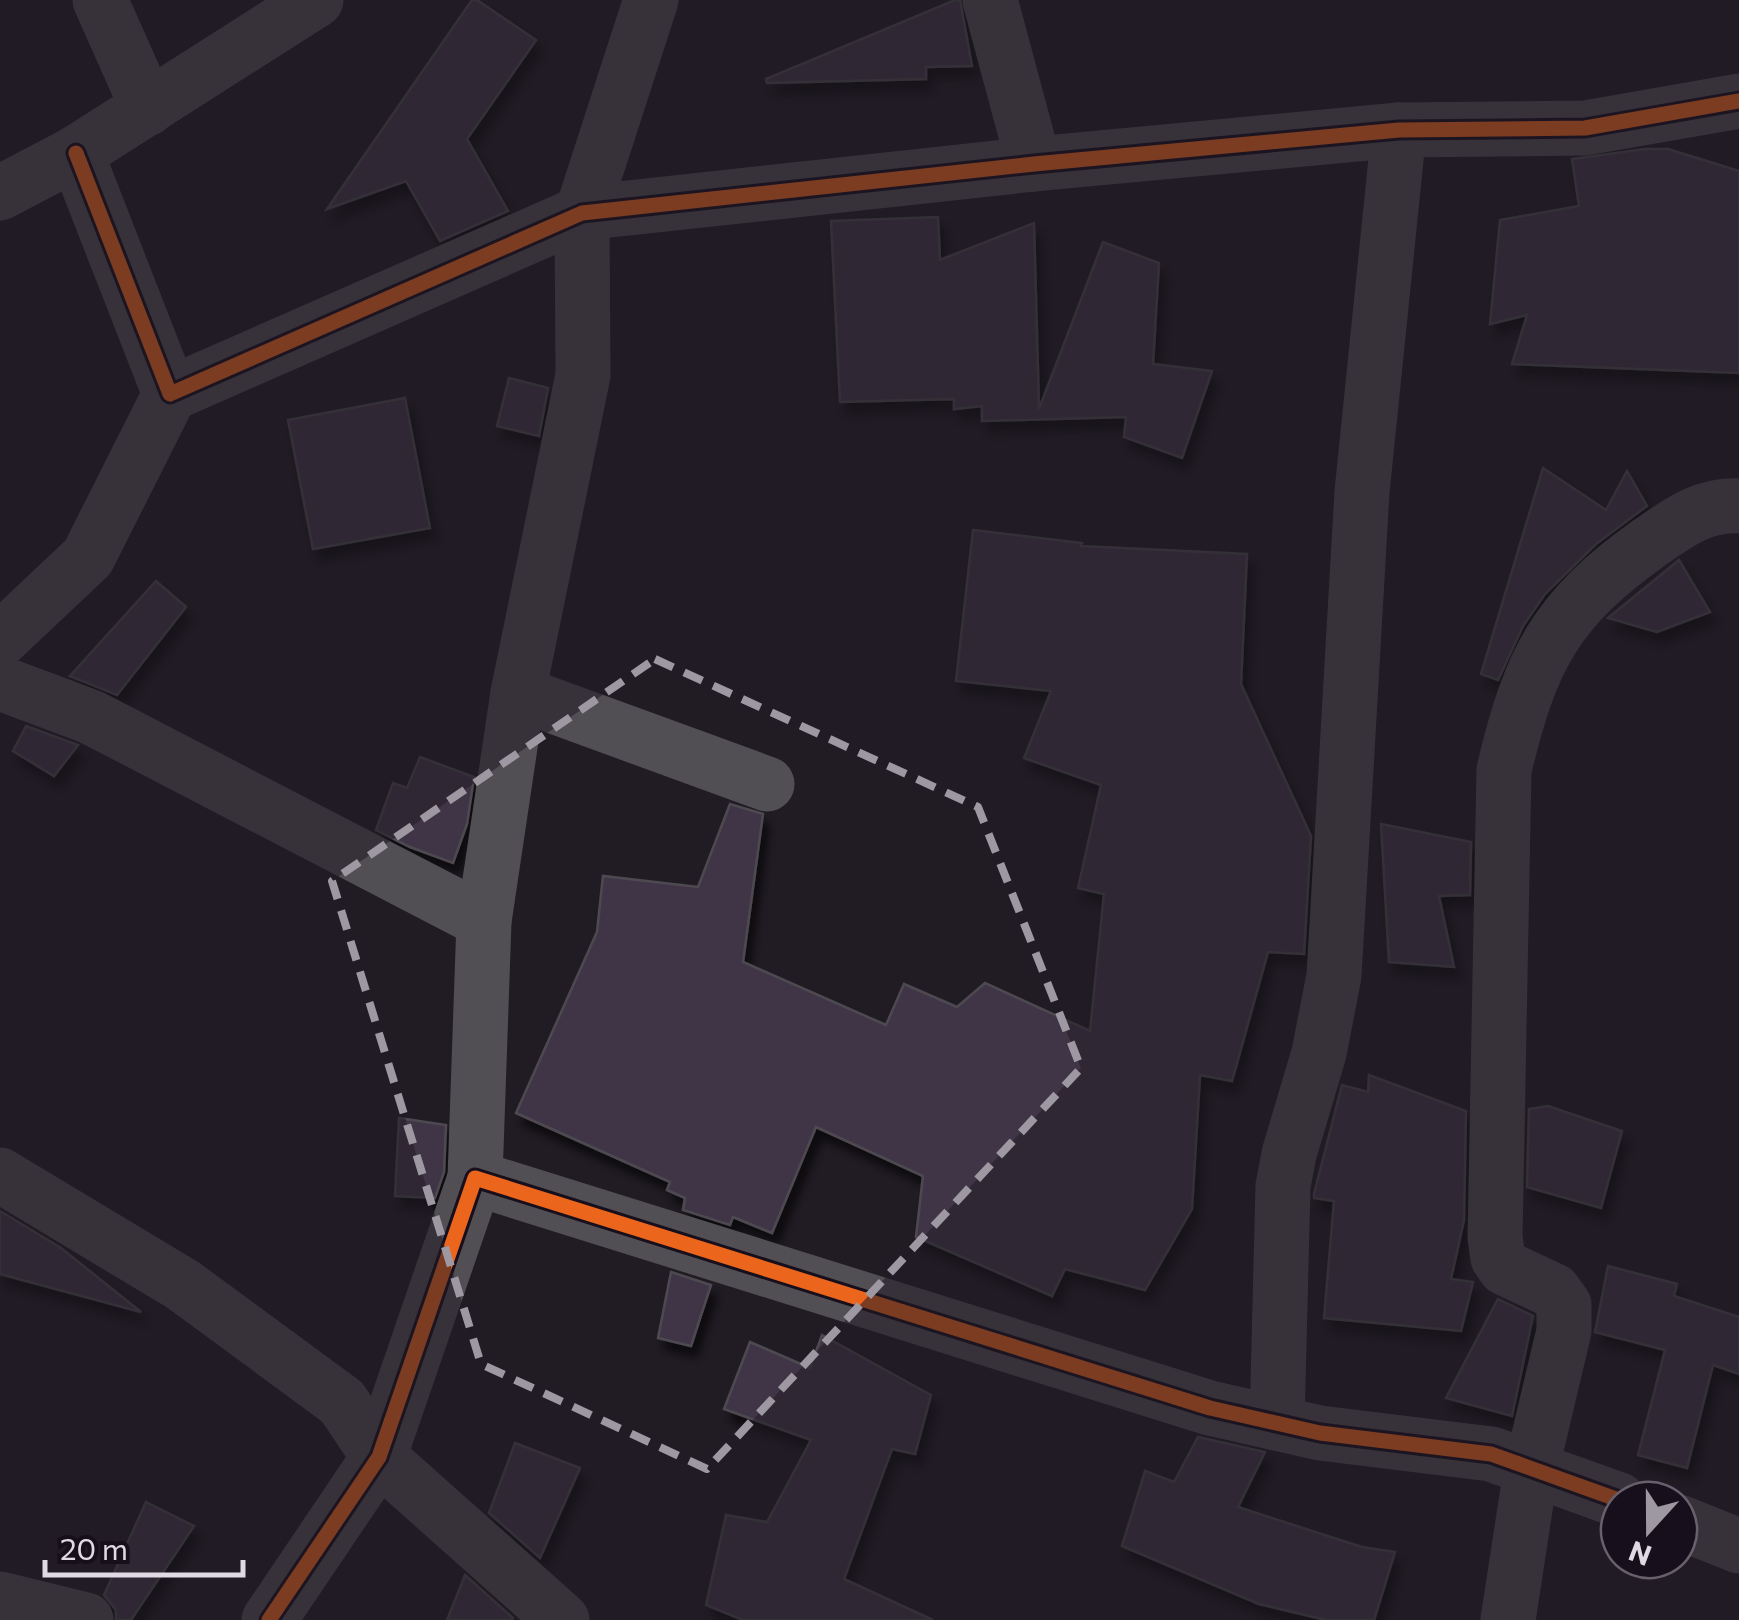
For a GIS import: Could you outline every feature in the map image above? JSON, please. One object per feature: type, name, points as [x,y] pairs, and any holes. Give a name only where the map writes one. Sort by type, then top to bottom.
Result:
[{"type":"street","points":[[100,0],[148,108]]},
{"type":"street","points":[[0,193],[76,153],[316,0]]},
{"type":"street","points":[[269,1620],[380,1457],[475,1178],[484,921],[518,693],[583,375],[582,213],[651,0]]},
{"type":"street","points":[[990,0],[1034,164]]},
{"type":"street","points":[[0,640],[88,557],[170,394],[582,213],[1034,164],[1399,130],[1586,128],[1739,101]]},
{"type":"street","points":[[1277,1423],[1283,1186],[1288,1154],[1320,1053],[1334,976],[1362,492],[1399,130]]},
{"type":"street","points":[[76,153],[170,394]]},
{"type":"street","points":[[1508,1620],[1531,1470],[1564,1331],[1564,1305],[1554,1291],[1505,1268],[1498,1258],[1495,1237],[1504,770],[1518,707],[1546,643],[1585,593],[1687,517],[1720,505],[1739,506]]},
{"type":"street","points":[[0,682],[92,717],[484,921]]},
{"type":"street","points":[[518,693],[767,784]]},
{"type":"street","points":[[0,1175],[184,1285],[342,1402],[380,1457],[562,1620]]},
{"type":"street","points":[[475,1178],[1210,1408],[1320,1433],[1492,1454],[1599,1493]]},
{"type":"street","points":[[1699,1530],[1739,1546]]},
{"type":"street","points":[[0,1599],[86,1620]]},
{"type":"highlighted area","points":[[655,659],[978,807],[1081,1068],[707,1469],[481,1364],[332,881]]},
{"type":"building","points":[[472,0],[536,40],[467,139],[508,211],[440,241],[406,181],[327,209]]},
{"type":"building","points":[[960,0],[972,66],[926,67],[926,79],[767,83],[766,79]]},
{"type":"building","points":[[1668,149],[1739,171],[1739,373],[1512,364],[1527,315],[1490,324],[1500,220],[1579,206],[1572,159]]},
{"type":"building","points":[[938,217],[940,260],[1034,223],[1039,409],[1103,242],[1159,263],[1153,364],[1212,371],[1182,458],[1124,437],[1126,417],[982,421],[982,406],[954,409],[954,399],[840,402],[831,221]]},
{"type":"building","points":[[509,378],[548,388],[539,436],[497,426]]},
{"type":"building","points":[[405,398],[430,528],[313,549],[288,420]]},
{"type":"building","points":[[1543,468],[1606,510],[1627,471],[1647,506],[1596,544],[1545,594],[1523,626],[1498,680],[1481,674]]},
{"type":"building","points":[[973,530],[1082,543],[1081,546],[1247,554],[1241,684],[1311,836],[1304,954],[1268,952],[1232,1081],[1200,1075],[1192,1209],[1145,1290],[1065,1269],[1052,1296],[916,1237],[923,1176],[816,1127],[772,1233],[733,1217],[730,1225],[683,1210],[685,1198],[667,1190],[670,1182],[516,1113],[597,932],[603,876],[698,887],[730,804],[763,814],[743,962],[886,1025],[904,984],[957,1007],[985,983],[1090,1031],[1104,894],[1078,888],[1101,785],[1024,758],[1051,691],[956,681]]},
{"type":"building","points":[[1679,560],[1710,612],[1657,632],[1608,618]]},
{"type":"building","points":[[156,581],[186,607],[117,695],[70,676]]},
{"type":"building","points":[[26,726],[78,745],[54,776],[13,751]]},
{"type":"building","points":[[420,757],[474,777],[467,824],[453,863],[376,830],[393,783],[407,788]]},
{"type":"building","points":[[1381,824],[1471,842],[1470,895],[1439,896],[1454,967],[1389,962]]},
{"type":"building","points":[[1369,1075],[1466,1111],[1464,1220],[1451,1279],[1473,1282],[1461,1331],[1324,1318],[1334,1201],[1314,1198],[1314,1194],[1342,1085],[1368,1092]]},
{"type":"building","points":[[1548,1106],[1622,1131],[1601,1208],[1527,1187],[1529,1109]]},
{"type":"building","points":[[399,1118],[446,1125],[444,1172],[435,1198],[395,1196]]},
{"type":"building","points":[[0,1211],[61,1248],[141,1312],[0,1274]]},
{"type":"building","points":[[1608,1266],[1677,1284],[1674,1296],[1739,1317],[1739,1374],[1713,1365],[1687,1468],[1638,1455],[1665,1350],[1595,1332]]},
{"type":"building","points":[[671,1272],[711,1285],[691,1346],[658,1338]]},
{"type":"building","points":[[1498,1299],[1533,1316],[1512,1416],[1446,1398]]},
{"type":"building","points":[[822,1335],[931,1395],[915,1454],[892,1449],[844,1579],[933,1620],[743,1620],[706,1605],[726,1515],[767,1522],[811,1440],[724,1409],[750,1342],[810,1368]]},
{"type":"building","points":[[1198,1437],[1265,1452],[1238,1507],[1362,1547],[1395,1552],[1374,1620],[1326,1620],[1259,1604],[1122,1546],[1145,1471],[1174,1482]]},
{"type":"building","points":[[515,1443],[580,1468],[540,1558],[489,1513]]},
{"type":"building","points":[[146,1502],[194,1526],[131,1620],[116,1620],[116,1610],[104,1595]]},
{"type":"building","points":[[465,1575],[513,1618],[512,1620],[447,1620]]},
{"type":"cycle path","points":[[76,153],[170,394],[582,213],[1034,164],[1399,130],[1585,128],[1739,101]]},
{"type":"cycle path","points":[[269,1620],[379,1457],[475,1178],[1210,1408],[1320,1433],[1491,1454],[1599,1493]]}]
